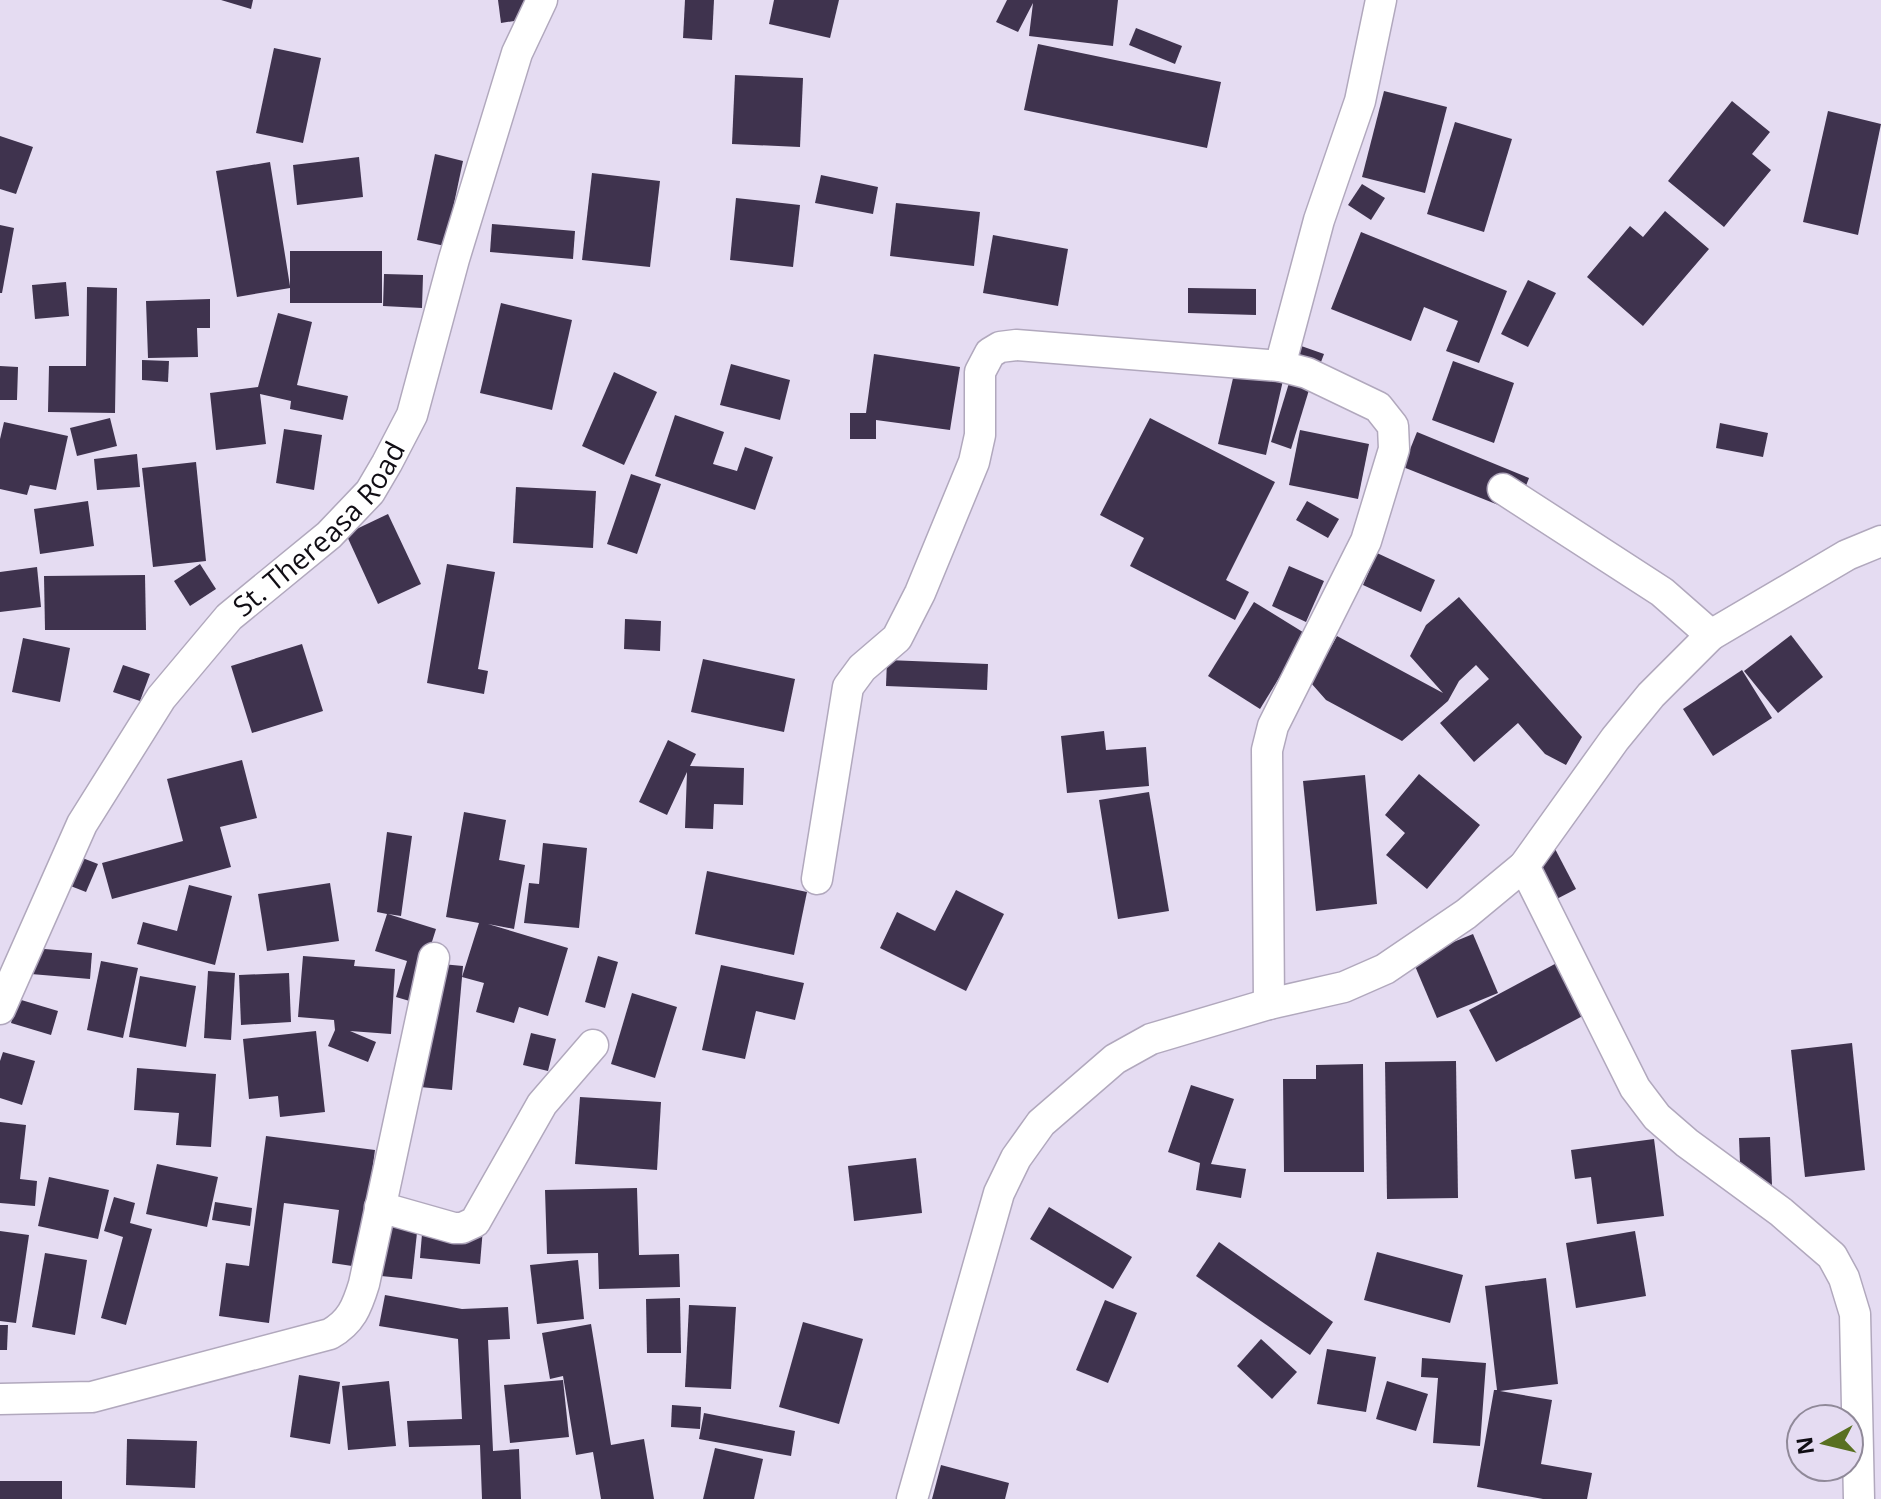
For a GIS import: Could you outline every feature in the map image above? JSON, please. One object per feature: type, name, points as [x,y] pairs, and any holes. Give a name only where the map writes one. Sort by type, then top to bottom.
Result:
[{"type":"street","name":"St. Thereasa Road","points":[[0,1009],[82,824],[161,698],[229,617],[329,535],[370,492],[387,463],[412,415],[454,259],[517,53],[542,0]]},
{"type":"street","points":[[1280,366],[1319,220],[1360,101],[1381,0]]},
{"type":"street","points":[[817,879],[848,687],[862,668],[897,638],[920,593],[974,462],[980,435],[980,372],[990,353],[1000,347],[1016,345],[1280,366],[1307,373],[1378,407],[1393,426],[1394,449],[1366,541],[1273,726],[1267,750],[1269,1004]]},
{"type":"street","points":[[1503,489],[1662,592],[1711,635]]},
{"type":"street","points":[[912,1499],[999,1193],[1016,1158],[1041,1123],[1115,1059],[1151,1039],[1269,1004],[1344,987],[1385,969],[1466,914],[1524,866],[1615,739],[1651,695],[1711,635],[1847,555],[1881,541]]},
{"type":"street","points":[[1524,866],[1642,1098],[1657,1117],[1687,1143],[1781,1212],[1832,1256],[1844,1278],[1855,1314],[1859,1499]]},
{"type":"street","points":[[0,1399],[92,1397],[330,1334],[343,1327],[355,1310],[364,1284],[434,958]]},
{"type":"street","points":[[380,1207],[454,1228],[475,1222],[542,1104],[593,1045]]},
{"type":"building","points":[[221,0],[253,0],[251,9]]},
{"type":"building","points":[[498,0],[530,0],[533,18],[501,23]]},
{"type":"building","points":[[685,0],[714,0],[712,40],[683,38]]},
{"type":"building","points":[[774,0],[839,0],[830,38],[769,24]]},
{"type":"building","points":[[1007,0],[1118,0],[1113,46],[1029,36],[1033,3],[1018,32],[996,22]]},
{"type":"building","points":[[1136,28],[1182,46],[1175,64],[1129,45]]},
{"type":"building","points":[[1038,44],[1221,82],[1207,148],[1024,110]]},
{"type":"building","points":[[274,48],[321,58],[303,143],[256,133]]},
{"type":"building","points":[[735,75],[803,78],[800,147],[732,144]]},
{"type":"building","points":[[1384,91],[1447,107],[1425,193],[1362,177]]},
{"type":"building","points":[[1732,101],[1770,132],[1752,154],[1771,170],[1724,227],[1668,181]]},
{"type":"building","points":[[1828,111],[1881,124],[1858,235],[1803,222]]},
{"type":"building","points":[[1455,122],[1512,139],[1484,232],[1427,214]]},
{"type":"building","points":[[0,136],[33,147],[16,194],[0,189]]},
{"type":"building","points":[[435,154],[463,161],[445,246],[417,240]]},
{"type":"building","points":[[359,157],[363,197],[297,205],[293,165]]},
{"type":"building","points":[[270,162],[290,286],[290,251],[382,251],[382,303],[290,303],[290,288],[237,297],[216,171]]},
{"type":"building","points":[[592,173],[660,181],[650,267],[582,260]]},
{"type":"building","points":[[821,175],[878,187],[873,214],[815,203]]},
{"type":"building","points":[[1362,184],[1385,198],[1371,220],[1348,205]]},
{"type":"building","points":[[736,198],[800,205],[793,267],[730,260]]},
{"type":"building","points":[[896,203],[980,212],[974,266],[890,256]]},
{"type":"building","points":[[1665,211],[1709,249],[1643,326],[1587,277],[1630,226],[1643,237]]},
{"type":"building","points":[[492,224],[575,231],[573,259],[490,252]]},
{"type":"building","points":[[0,225],[14,228],[2,293],[0,293]]},
{"type":"building","points":[[1361,232],[1507,291],[1479,363],[1446,351],[1458,321],[1424,307],[1411,341],[1331,309]]},
{"type":"building","points":[[993,235],[1068,249],[1058,306],[983,293]]},
{"type":"building","points":[[384,274],[423,275],[422,308],[383,306]]},
{"type":"building","points":[[1528,280],[1556,293],[1528,347],[1501,334]]},
{"type":"building","points":[[66,282],[69,316],[35,319],[32,285]]},
{"type":"building","points":[[87,287],[117,288],[115,413],[48,412],[49,366],[86,366]]},
{"type":"building","points":[[1188,288],[1256,289],[1256,315],[1188,313]]},
{"type":"building","points":[[210,299],[210,328],[197,328],[198,357],[148,358],[146,301]]},
{"type":"building","points":[[501,303],[572,320],[552,410],[480,393]]},
{"type":"building","points":[[278,313],[312,322],[297,385],[348,396],[343,420],[290,409],[291,401],[260,394],[266,444],[216,450],[210,393],[258,387]]},
{"type":"building","points":[[1287,341],[1324,354],[1312,386],[1284,376],[1266,455],[1218,444],[1236,365],[1283,376]]},
{"type":"building","points":[[874,354],[960,367],[950,430],[876,420],[876,439],[850,439],[850,413],[866,413]]},
{"type":"building","points":[[142,360],[169,361],[168,382],[142,380]]},
{"type":"building","points":[[1453,361],[1514,383],[1494,443],[1432,420]]},
{"type":"building","points":[[731,364],[790,380],[780,420],[720,405]]},
{"type":"building","points":[[0,366],[18,367],[17,400],[0,400]]},
{"type":"building","points":[[614,372],[657,392],[624,465],[582,446]]},
{"type":"building","points":[[1289,383],[1309,390],[1291,449],[1271,442]]},
{"type":"building","points":[[675,415],[724,432],[713,464],[737,471],[745,447],[773,457],[755,510],[655,476]]},
{"type":"building","points":[[110,418],[117,446],[77,456],[70,428]]},
{"type":"building","points":[[1150,418],[1275,482],[1226,580],[1249,592],[1235,620],[1130,566],[1144,538],[1100,515]]},
{"type":"building","points":[[4,422],[68,436],[56,490],[30,485],[27,495],[0,489],[0,439]]},
{"type":"building","points":[[1720,423],[1768,433],[1763,457],[1716,448]]},
{"type":"building","points":[[284,429],[322,435],[314,490],[276,483]]},
{"type":"building","points":[[1300,430],[1369,444],[1358,499],[1289,485]]},
{"type":"building","points":[[1417,432],[1529,478],[1516,512],[1403,467]]},
{"type":"building","points":[[137,454],[140,487],[97,490],[94,459]]},
{"type":"building","points":[[196,462],[206,561],[153,567],[142,468]]},
{"type":"building","points":[[631,474],[661,484],[637,554],[607,544]]},
{"type":"building","points":[[516,487],[596,491],[593,548],[513,543]]},
{"type":"building","points":[[88,501],[94,546],[40,554],[34,509]]},
{"type":"building","points":[[1307,501],[1339,519],[1328,538],[1296,520]]},
{"type":"building","points":[[388,514],[421,584],[378,604],[346,534]]},
{"type":"building","points":[[1377,553],[1435,580],[1421,612],[1363,585]]},
{"type":"building","points":[[200,564],[216,589],[190,606],[174,581]]},
{"type":"building","points":[[447,564],[495,572],[478,669],[488,671],[484,694],[427,683]]},
{"type":"building","points":[[1289,566],[1324,581],[1306,622],[1272,606]]},
{"type":"building","points":[[37,567],[41,607],[0,612],[0,572]]},
{"type":"building","points":[[145,575],[146,630],[45,630],[44,576]]},
{"type":"building","points":[[1459,597],[1582,737],[1566,765],[1545,754],[1518,723],[1474,762],[1440,723],[1489,679],[1476,665],[1459,681],[1448,701],[1402,741],[1326,700],[1311,683],[1337,636],[1443,693],[1410,656],[1426,625]]},
{"type":"building","points":[[1254,602],[1306,634],[1260,709],[1208,676]]},
{"type":"building","points":[[625,619],[661,621],[660,651],[624,649]]},
{"type":"building","points":[[1791,635],[1823,677],[1778,713],[1744,671]]},
{"type":"building","points":[[23,638],[70,648],[60,702],[12,692]]},
{"type":"building","points":[[302,644],[323,711],[252,733],[231,666]]},
{"type":"building","points":[[703,659],[795,679],[784,732],[691,712]]},
{"type":"building","points":[[887,660],[988,664],[987,690],[886,686]]},
{"type":"building","points":[[123,665],[150,674],[140,701],[113,692]]},
{"type":"building","points":[[1742,670],[1772,718],[1713,756],[1683,709]]},
{"type":"building","points":[[1104,731],[1106,750],[1146,747],[1149,786],[1067,793],[1061,736]]},
{"type":"building","points":[[668,740],[696,754],[690,766],[744,768],[743,805],[714,804],[713,829],[685,828],[687,772],[667,815],[639,802]]},
{"type":"building","points":[[242,760],[257,818],[220,827],[231,867],[112,899],[102,863],[183,841],[167,779]]},
{"type":"building","points":[[1419,774],[1480,825],[1427,889],[1386,855],[1405,833],[1385,815]]},
{"type":"building","points":[[1365,775],[1377,904],[1316,911],[1303,781]]},
{"type":"building","points":[[1149,792],[1169,911],[1118,919],[1099,800]]},
{"type":"building","points":[[464,812],[506,820],[499,860],[525,865],[514,929],[488,924],[568,948],[548,1016],[519,1007],[514,1023],[476,1012],[484,983],[462,977],[479,923],[446,917]]},
{"type":"building","points":[[387,832],[412,836],[401,916],[388,914],[436,929],[413,1002],[396,997],[407,961],[375,951],[387,914],[377,912]]},
{"type":"building","points":[[543,843],[587,848],[579,928],[524,923],[529,883],[539,884]]},
{"type":"building","points":[[1553,845],[1576,889],[1549,903],[1526,859]]},
{"type":"building","points":[[80,857],[98,864],[86,892],[68,885]]},
{"type":"building","points":[[707,871],[807,892],[794,955],[695,934]]},
{"type":"building","points":[[330,883],[339,941],[267,951],[258,894]]},
{"type":"building","points":[[189,885],[232,896],[215,965],[137,944],[143,922],[177,931]]},
{"type":"building","points":[[956,890],[1004,914],[966,991],[880,948],[897,912],[935,931]]},
{"type":"building","points":[[1473,934],[1498,993],[1437,1018],[1412,959]]},
{"type":"building","points":[[33,948],[92,953],[90,979],[31,974]]},
{"type":"building","points":[[1581,950],[1609,1002],[1496,1062],[1469,1010]]},
{"type":"building","points":[[303,956],[355,960],[354,966],[395,969],[391,1034],[350,1031],[376,1042],[368,1062],[328,1046],[335,1030],[334,1020],[298,1017]]},
{"type":"building","points":[[598,956],[618,962],[605,1008],[585,1002]]},
{"type":"building","points":[[101,961],[138,968],[123,1038],[87,1030]]},
{"type":"building","points":[[431,963],[463,966],[452,1090],[420,1087]]},
{"type":"building","points":[[721,965],[804,983],[795,1020],[756,1011],[745,1059],[702,1050]]},
{"type":"building","points":[[208,971],[235,973],[231,1040],[204,1038]]},
{"type":"building","points":[[289,973],[291,1022],[241,1025],[239,975]]},
{"type":"building","points":[[140,976],[196,986],[186,1047],[129,1037]]},
{"type":"building","points":[[632,993],[677,1007],[655,1078],[611,1064]]},
{"type":"building","points":[[18,999],[58,1011],[51,1035],[11,1023]]},
{"type":"building","points":[[316,1031],[325,1112],[280,1117],[278,1096],[249,1099],[243,1039]]},
{"type":"building","points":[[531,1033],[556,1039],[548,1071],[523,1065]]},
{"type":"building","points":[[1852,1043],[1865,1170],[1805,1177],[1791,1050]]},
{"type":"building","points":[[3,1052],[35,1061],[22,1105],[0,1098],[0,1061]]},
{"type":"building","points":[[1456,1061],[1458,1198],[1387,1199],[1385,1062]]},
{"type":"building","points":[[1363,1064],[1364,1172],[1284,1172],[1283,1079],[1316,1079],[1316,1065]]},
{"type":"building","points":[[137,1068],[216,1074],[211,1147],[176,1145],[179,1113],[134,1110]]},
{"type":"building","points":[[1191,1085],[1234,1099],[1211,1164],[1246,1169],[1241,1198],[1196,1190],[1200,1163],[1168,1152]]},
{"type":"building","points":[[580,1097],[661,1102],[657,1170],[575,1164]]},
{"type":"building","points":[[0,1122],[26,1125],[20,1179],[37,1181],[35,1206],[0,1203]]},
{"type":"building","points":[[266,1136],[375,1150],[359,1267],[332,1263],[339,1210],[284,1203],[269,1323],[219,1316],[226,1263],[249,1266]]},
{"type":"building","points":[[1770,1137],[1772,1185],[1741,1187],[1739,1138]]},
{"type":"building","points":[[1654,1139],[1664,1216],[1597,1224],[1591,1177],[1575,1179],[1571,1150]]},
{"type":"building","points":[[916,1158],[922,1213],[854,1221],[848,1166]]},
{"type":"building","points":[[157,1164],[218,1177],[207,1227],[146,1214]]},
{"type":"building","points":[[49,1177],[109,1190],[98,1239],[38,1226]]},
{"type":"building","points":[[637,1188],[639,1255],[679,1254],[680,1287],[599,1289],[598,1253],[547,1254],[545,1190]]},
{"type":"building","points":[[114,1197],[135,1203],[130,1223],[152,1229],[126,1325],[101,1318],[123,1237],[104,1231]]},
{"type":"building","points":[[215,1202],[252,1208],[250,1226],[212,1220]]},
{"type":"building","points":[[389,1202],[420,1205],[412,1279],[381,1276]]},
{"type":"building","points":[[1049,1207],[1132,1257],[1113,1289],[1030,1239]]},
{"type":"building","points":[[424,1210],[484,1216],[480,1264],[420,1258]]},
{"type":"building","points":[[0,1231],[29,1235],[16,1323],[0,1321]]},
{"type":"building","points":[[1635,1231],[1646,1296],[1576,1308],[1566,1243]]},
{"type":"building","points":[[1219,1242],[1333,1322],[1310,1355],[1196,1276]]},
{"type":"building","points":[[1377,1252],[1463,1275],[1450,1323],[1364,1300]]},
{"type":"building","points":[[45,1253],[87,1260],[75,1335],[32,1327]]},
{"type":"building","points":[[578,1260],[584,1319],[537,1324],[530,1265]]},
{"type":"building","points":[[1546,1278],[1558,1384],[1500,1391],[1552,1400],[1541,1464],[1592,1473],[1587,1499],[1543,1499],[1477,1487],[1494,1390],[1497,1390],[1485,1286]]},
{"type":"building","points":[[385,1295],[462,1309],[508,1307],[510,1339],[488,1340],[493,1451],[519,1449],[521,1499],[482,1499],[480,1445],[409,1447],[407,1421],[462,1419],[458,1339],[379,1326]]},
{"type":"building","points":[[680,1298],[681,1353],[647,1353],[646,1299]]},
{"type":"building","points":[[1105,1300],[1137,1313],[1108,1383],[1076,1370]]},
{"type":"building","points":[[689,1305],[736,1307],[731,1389],[685,1387]]},
{"type":"building","points":[[803,1322],[863,1339],[839,1424],[779,1407]]},
{"type":"building","points":[[591,1324],[611,1445],[644,1439],[654,1499],[601,1499],[593,1452],[576,1455],[563,1376],[550,1379],[542,1333]]},
{"type":"building","points":[[0,1325],[8,1325],[7,1350],[0,1350]]},
{"type":"building","points":[[1261,1339],[1297,1372],[1272,1399],[1237,1366]]},
{"type":"building","points":[[1327,1349],[1376,1357],[1366,1412],[1317,1404]]},
{"type":"building","points":[[1422,1358],[1486,1363],[1480,1446],[1433,1443],[1438,1378],[1421,1377]]},
{"type":"building","points":[[299,1375],[340,1382],[330,1444],[290,1437]]},
{"type":"building","points":[[563,1380],[569,1437],[510,1443],[504,1385]]},
{"type":"building","points":[[389,1381],[396,1446],[348,1450],[342,1386]]},
{"type":"building","points":[[1387,1381],[1428,1394],[1416,1431],[1376,1419]]},
{"type":"building","points":[[672,1405],[701,1407],[700,1429],[671,1427]]},
{"type":"building","points":[[704,1413],[795,1431],[791,1456],[699,1439]]},
{"type":"building","points":[[127,1439],[197,1441],[195,1488],[126,1485]]},
{"type":"building","points":[[715,1448],[763,1459],[754,1499],[703,1499]]},
{"type":"building","points":[[941,1465],[1009,1483],[1005,1499],[932,1499]]},
{"type":"building","points":[[0,1481],[62,1481],[62,1499],[0,1499]]}]
